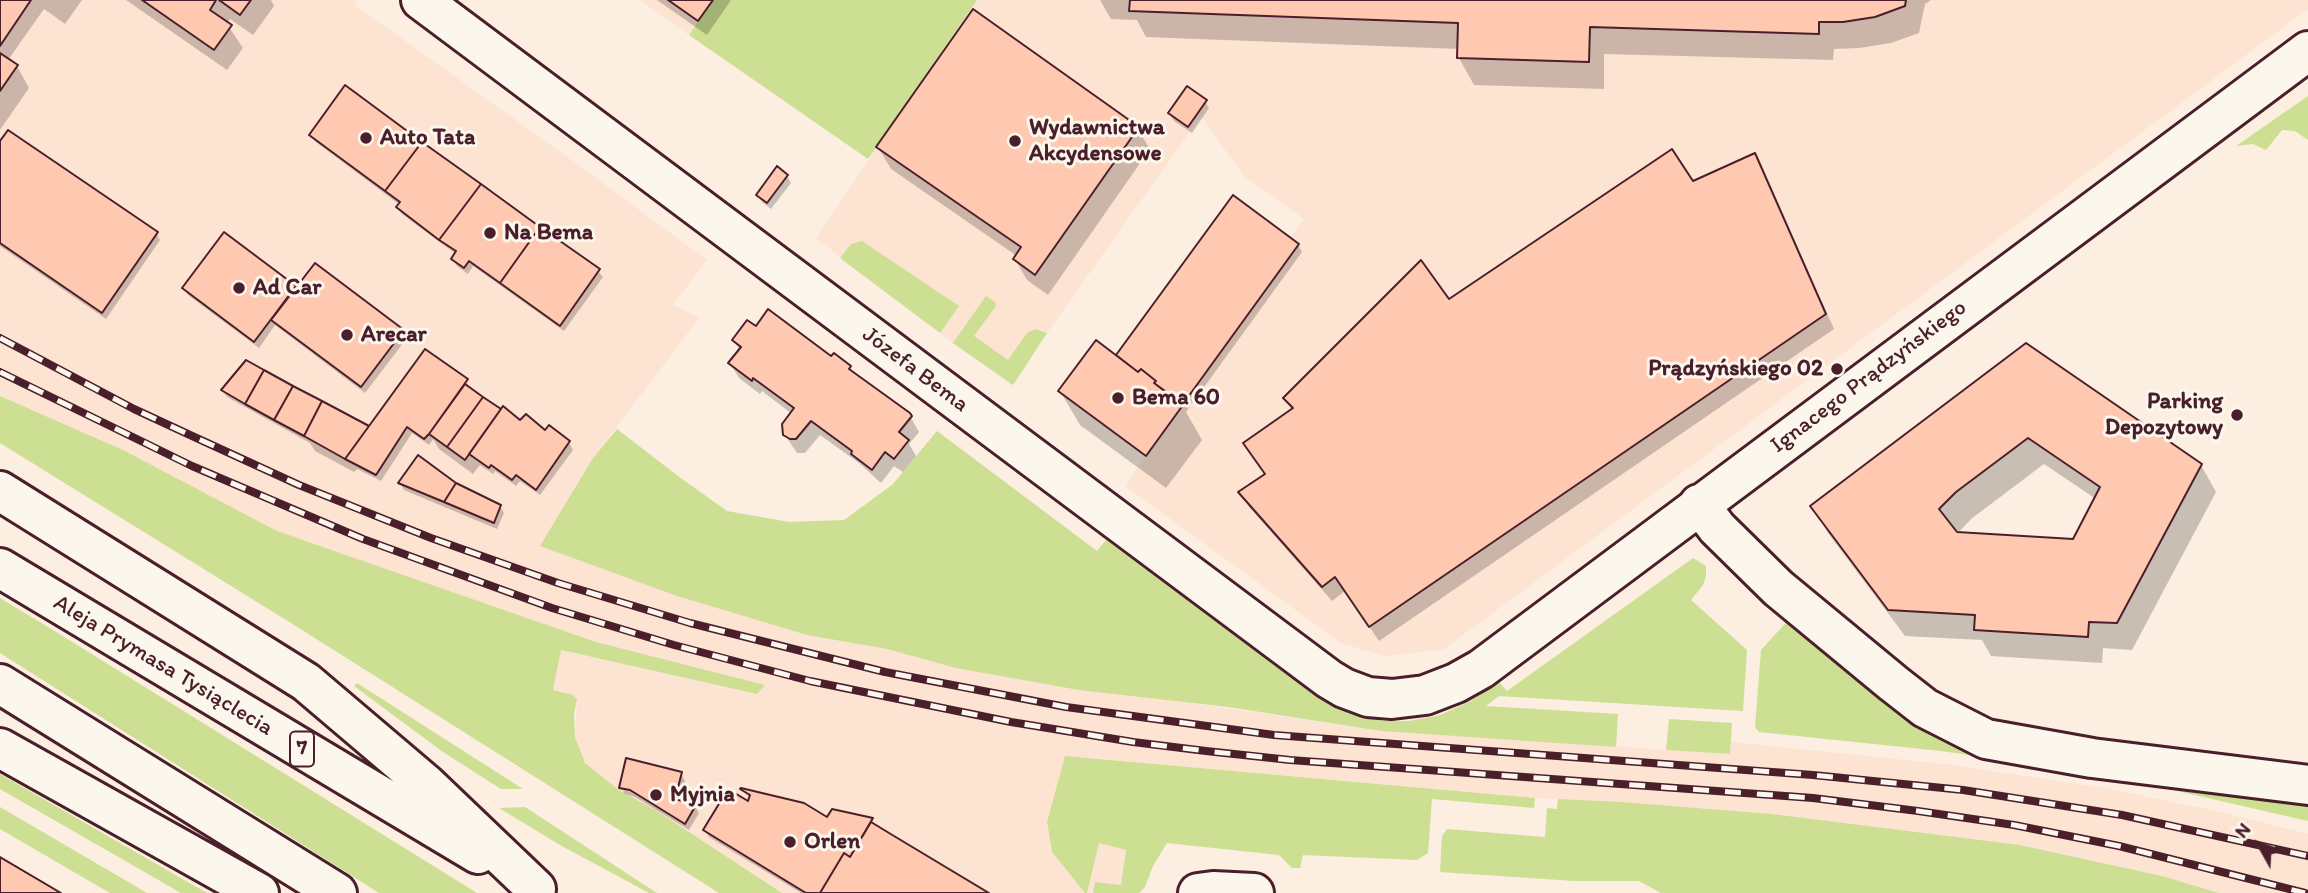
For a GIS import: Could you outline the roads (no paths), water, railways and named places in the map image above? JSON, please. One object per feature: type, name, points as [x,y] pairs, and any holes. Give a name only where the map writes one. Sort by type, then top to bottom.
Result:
[{"type":"street","name":"Józefa Bema","points":[[421,0],[1329,679],[1368,697],[1392,699],[1425,695]]},
{"type":"street","name":"Ignacego Prądzyńskiego","points":[[1425,695],[1481,670],[1699,504],[2308,51]]},
{"type":"street","points":[[0,491],[306,682],[426,784],[539,891]]},
{"type":"street","points":[[1699,504],[1717,528],[1778,588],[1893,683],[1925,708],[1986,739],[2092,758],[2308,785]]},
{"type":"street","name":"Aleja Prymasa Tysiąclecia","points":[[0,568],[539,891]]},
{"type":"street","points":[[0,684],[337,893]]},
{"type":"street","points":[[0,748],[259,893]]},
{"type":"street","points":[[1198,893],[1254,893]]},
{"type":"railway","points":[[0,338],[134,409],[190,435],[299,485],[431,538],[558,583],[690,623],[885,672],[1066,707],[1274,735],[1813,775],[1963,790],[2122,815],[2308,856]]},
{"type":"railway","points":[[0,372],[192,466],[363,539],[552,608],[674,645],[810,681],[1011,722],[1206,751],[1290,760],[1813,798],[1918,811],[2014,825],[2119,846],[2305,893]]},
{"type":"place","name":"Auto Tata","points":[[366,138]]},
{"type":"place","name":"Wydawnictwa Akcydensowe","points":[[1015,141]]},
{"type":"place","name":"Na Bema","points":[[490,233]]},
{"type":"place","name":"Ad Car","points":[[239,288]]},
{"type":"place","name":"Arecar","points":[[347,335]]},
{"type":"place","name":"Prądzyńskiego 02","points":[[1837,369]]},
{"type":"place","name":"Bema 60","points":[[1118,398]]},
{"type":"place","name":"Parking Depozytowy","points":[[2237,415]]},
{"type":"place","name":"Myjnia","points":[[656,795]]},
{"type":"place","name":"Orlen","points":[[790,842]]}]
